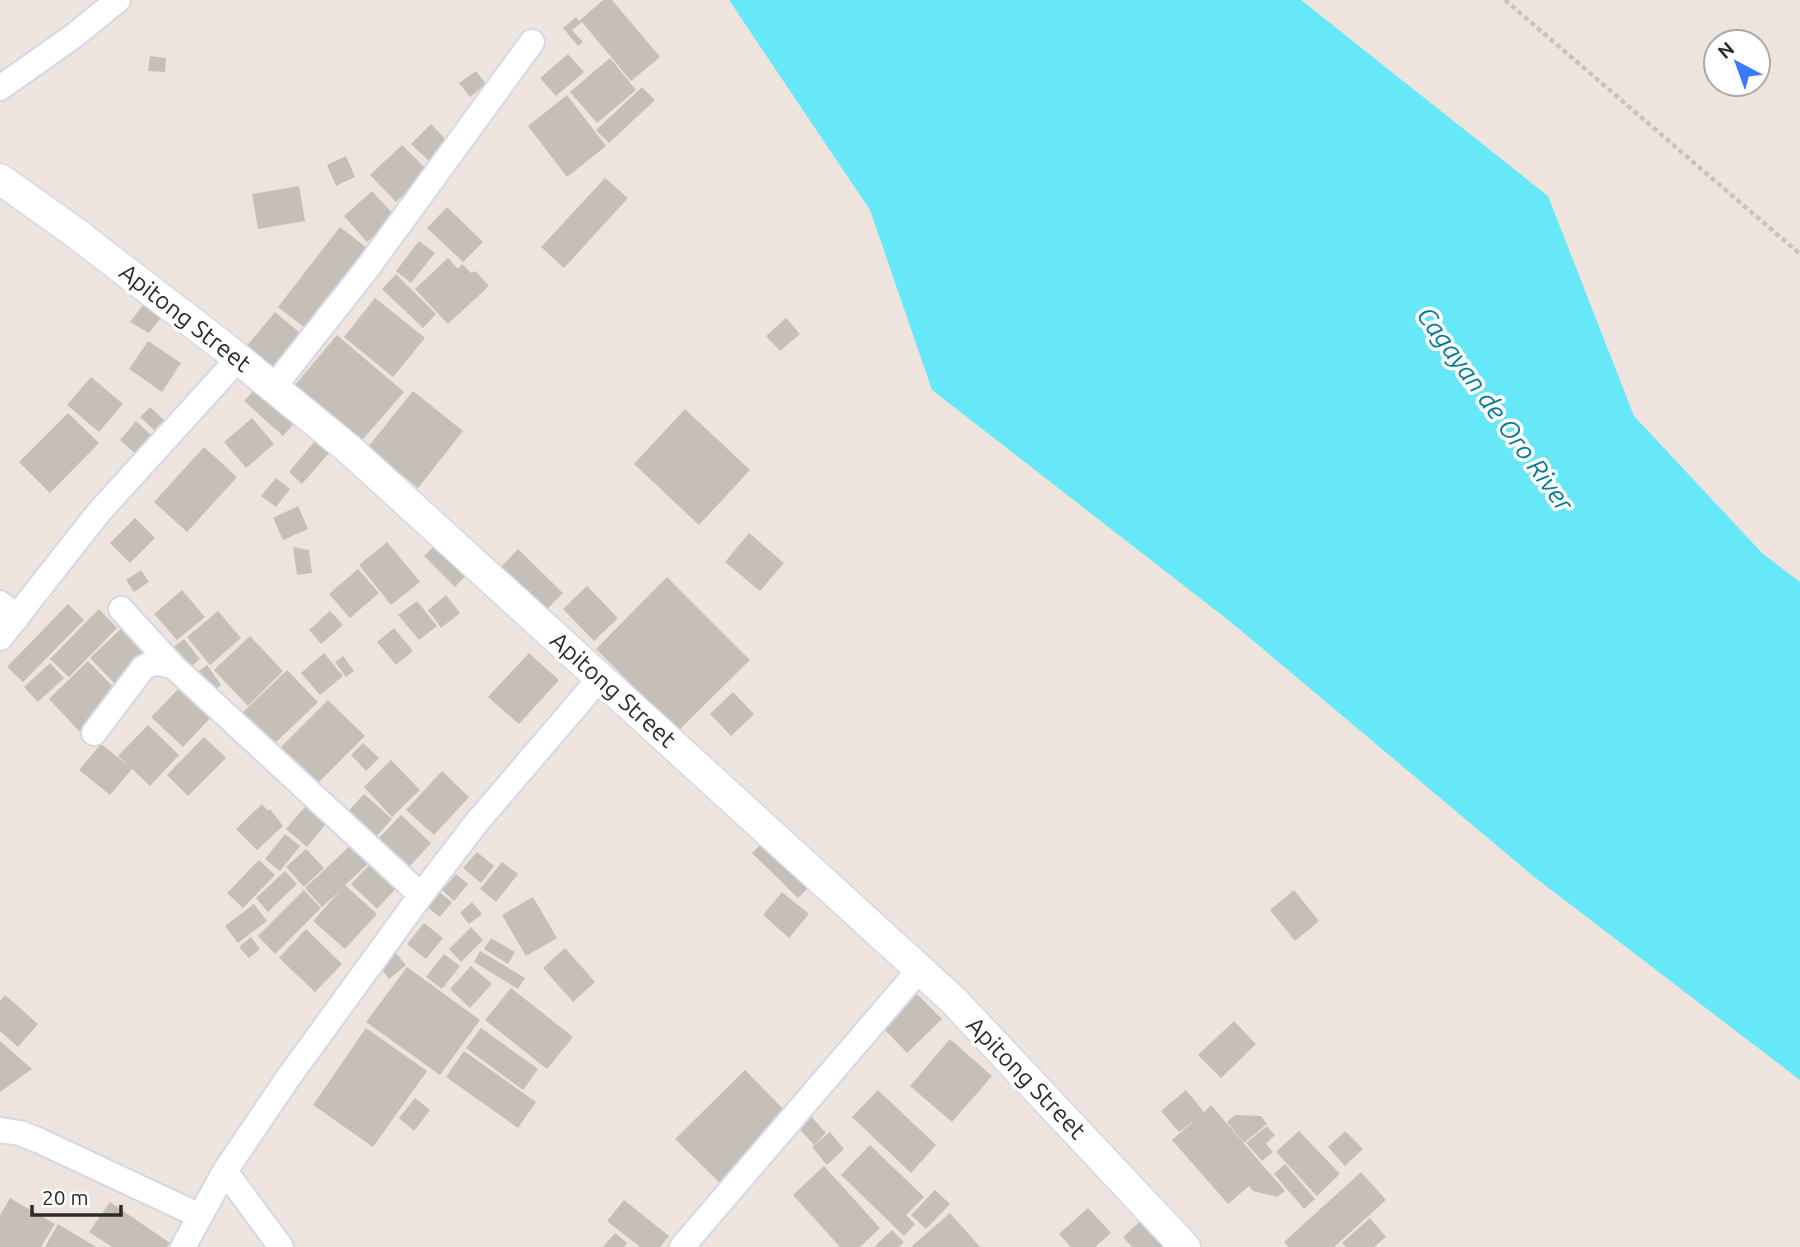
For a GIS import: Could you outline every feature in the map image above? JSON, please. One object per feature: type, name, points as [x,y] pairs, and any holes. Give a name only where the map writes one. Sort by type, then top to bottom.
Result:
[{"type":"street","points":[[0,88],[75,35],[118,0]]},
{"type":"street","points":[[273,387],[369,266],[532,42]]},
{"type":"street","name":"Apitong Street","points":[[0,179],[73,231],[350,450],[962,1010],[1185,1247]]},
{"type":"street","points":[[0,638],[8,611],[238,359]]},
{"type":"street","points":[[121,609],[174,667],[421,895]]},
{"type":"street","points":[[94,733],[143,668],[152,662],[174,667]]},
{"type":"street","points":[[183,1247],[225,1171],[288,1078],[421,895],[477,822],[600,678]]},
{"type":"street","points":[[682,1247],[919,971]]},
{"type":"street","points":[[0,1130],[20,1133],[40,1141],[200,1216]]},
{"type":"street","points":[[225,1171],[281,1247]]},
{"type":"path","points":[[1505,0],[1800,254]]},
{"type":"water","name":"Cagayan de Oro River","points":[[729,0],[1301,0],[1548,196],[1634,416],[1763,554],[1800,582],[1800,1080],[1533,876],[1232,623],[932,390],[870,210]]},
{"type":"building","points":[[603,0],[612,0],[660,57],[631,81],[582,22],[572,30],[583,42],[578,46],[563,28],[576,17],[579,21]]},
{"type":"building","points":[[568,54],[584,72],[556,96],[540,78]]},
{"type":"building","points":[[150,56],[166,58],[165,72],[148,71]]},
{"type":"building","points":[[610,58],[636,90],[597,123],[570,92]]},
{"type":"building","points":[[476,71],[486,84],[470,97],[459,83]]},
{"type":"building","points":[[642,87],[655,100],[609,143],[596,130]]},
{"type":"building","points":[[567,95],[606,146],[567,177],[528,126]]},
{"type":"building","points":[[431,124],[449,143],[430,162],[411,144]]},
{"type":"building","points":[[402,145],[429,172],[396,202],[370,175]]},
{"type":"building","points":[[346,156],[355,177],[336,186],[327,165]]},
{"type":"building","points":[[605,178],[628,198],[564,268],[541,247]]},
{"type":"building","points":[[299,186],[305,221],[258,229],[252,194]]},
{"type":"building","points":[[372,191],[395,216],[367,242],[344,216]]},
{"type":"building","points":[[447,207],[483,242],[463,262],[427,228]]},
{"type":"building","points":[[340,227],[372,252],[310,332],[278,307]]},
{"type":"building","points":[[419,241],[435,253],[411,283],[396,271]]},
{"type":"building","points":[[448,258],[458,269],[462,264],[471,273],[475,271],[489,286],[448,324],[415,289]]},
{"type":"building","points":[[396,274],[436,314],[423,328],[382,289]]},
{"type":"building","points":[[375,298],[425,338],[393,377],[344,337]]},
{"type":"building","points":[[143,305],[162,316],[149,333],[130,322]]},
{"type":"building","points":[[275,312],[306,338],[276,374],[245,348]]},
{"type":"building","points":[[786,318],[800,334],[780,351],[766,336]]},
{"type":"building","points":[[337,335],[404,392],[357,446],[291,390]]},
{"type":"building","points":[[148,341],[181,363],[162,392],[129,369]]},
{"type":"building","points":[[91,377],[123,404],[99,432],[67,405]]},
{"type":"building","points":[[257,387],[296,421],[283,436],[244,401]]},
{"type":"building","points":[[413,391],[463,431],[418,488],[368,447]]},
{"type":"building","points":[[150,407],[164,420],[154,430],[140,417]]},
{"type":"building","points":[[685,409],[750,470],[699,525],[634,464]]},
{"type":"building","points":[[68,413],[99,443],[50,493],[19,462]]},
{"type":"building","points":[[252,418],[274,444],[246,468],[224,442]]},
{"type":"building","points":[[136,421],[153,437],[137,455],[120,440]]},
{"type":"building","points":[[315,441],[329,453],[302,484],[289,472]]},
{"type":"building","points":[[204,447],[237,477],[187,532],[154,502]]},
{"type":"building","points":[[276,478],[290,489],[276,507],[261,496]]},
{"type":"building","points":[[298,506],[308,529],[283,540],[273,518]]},
{"type":"building","points":[[135,518],[155,538],[130,563],[110,543]]},
{"type":"building","points":[[749,533],[784,563],[760,591],[725,562]]},
{"type":"building","points":[[443,537],[474,567],[455,587],[424,556]]},
{"type":"building","points":[[387,542],[420,582],[391,605],[359,565]]},
{"type":"building","points":[[293,547],[309,550],[312,573],[297,575]]},
{"type":"building","points":[[518,549],[563,593],[545,611],[501,567]]},
{"type":"building","points":[[358,569],[379,593],[350,618],[329,594]]},
{"type":"building","points":[[141,570],[149,582],[134,592],[126,580]]},
{"type":"building","points":[[667,577],[750,660],[678,731],[596,649]]},
{"type":"building","points":[[587,586],[618,618],[594,641],[563,609]]},
{"type":"building","points":[[182,590],[205,617],[177,640],[154,614]]},
{"type":"building","points":[[446,595],[460,613],[441,628],[428,610]]},
{"type":"building","points":[[417,601],[437,626],[419,640],[398,615]]},
{"type":"building","points":[[68,604],[84,620],[23,682],[7,667]]},
{"type":"building","points":[[99,609],[117,628],[69,677],[50,659]]},
{"type":"building","points":[[218,611],[241,638],[210,665],[187,637]]},
{"type":"building","points":[[330,611],[343,625],[321,644],[309,630]]},
{"type":"building","points":[[126,624],[155,654],[119,688],[90,658]]},
{"type":"building","points":[[394,628],[413,651],[396,665],[377,642]]},
{"type":"building","points":[[250,636],[283,671],[248,706],[214,670]]},
{"type":"building","points":[[184,639],[200,659],[184,673],[167,652]]},
{"type":"building","points":[[324,653],[343,676],[320,695],[301,673]]},
{"type":"building","points":[[529,653],[559,680],[519,724],[488,697]]},
{"type":"building","points":[[343,656],[354,671],[346,677],[335,662]]},
{"type":"building","points":[[88,661],[120,694],[80,732],[49,699]]},
{"type":"building","points":[[50,663],[64,678],[38,702],[24,687]]},
{"type":"building","points":[[207,665],[221,685],[206,697],[191,677]]},
{"type":"building","points":[[287,670],[318,702],[272,746],[241,714]]},
{"type":"building","points":[[182,685],[214,714],[183,747],[151,717]]},
{"type":"building","points":[[733,692],[754,714],[731,736],[710,714]]},
{"type":"building","points":[[328,700],[365,736],[315,786],[278,750]]},
{"type":"building","points":[[148,725],[179,755],[150,786],[132,769],[110,795],[79,770],[101,744],[129,766],[118,756]]},
{"type":"building","points":[[204,737],[226,758],[188,796],[167,775]]},
{"type":"building","points":[[363,743],[379,758],[366,771],[351,755]]},
{"type":"building","points":[[391,760],[420,790],[392,817],[364,787]]},
{"type":"building","points":[[442,771],[469,797],[434,835],[406,810]]},
{"type":"building","points":[[364,794],[392,819],[373,840],[345,815]]},
{"type":"building","points":[[262,804],[268,811],[270,809],[283,826],[257,850],[236,829]]},
{"type":"building","points":[[305,807],[326,824],[307,847],[286,829]]},
{"type":"building","points":[[401,815],[431,843],[408,868],[378,839]]},
{"type":"building","points":[[285,834],[300,846],[280,871],[265,859]]},
{"type":"building","points":[[769,836],[814,882],[798,898],[752,853]]},
{"type":"building","points":[[353,843],[371,861],[345,885],[377,914],[345,949],[313,921],[341,890],[322,907],[305,888]]},
{"type":"building","points":[[306,849],[324,868],[304,887],[286,867]]},
{"type":"building","points":[[477,852],[494,866],[481,883],[463,868]]},
{"type":"building","points":[[259,860],[275,875],[243,908],[227,893]]},
{"type":"building","points":[[373,861],[399,885],[377,909],[351,884]]},
{"type":"building","points":[[502,862],[518,874],[496,902],[480,889]]},
{"type":"building","points":[[285,871],[297,884],[268,912],[256,898]]},
{"type":"building","points":[[456,874],[468,884],[454,901],[442,890]]},
{"type":"building","points":[[304,890],[321,908],[275,954],[258,936]]},
{"type":"building","points":[[1294,890],[1319,921],[1295,941],[1270,910]]},
{"type":"building","points":[[439,892],[452,902],[440,917],[427,907]]},
{"type":"building","points":[[782,892],[809,914],[789,938],[763,915]]},
{"type":"building","points":[[533,897],[557,938],[526,956],[502,915]]},
{"type":"building","points":[[472,902],[482,914],[469,924],[460,913]]},
{"type":"building","points":[[254,904],[267,921],[238,943],[225,926]]},
{"type":"building","points":[[424,923],[443,938],[426,959],[407,944]]},
{"type":"building","points":[[471,927],[483,940],[461,962],[449,949]]},
{"type":"building","points":[[306,929],[342,964],[315,992],[279,958]]},
{"type":"building","points":[[251,937],[260,949],[249,958],[239,947]]},
{"type":"building","points":[[491,938],[515,952],[508,964],[484,949]]},
{"type":"building","points":[[565,948],[595,982],[573,1002],[543,968]]},
{"type":"building","points":[[480,951],[525,978],[518,989],[474,962]]},
{"type":"building","points":[[395,952],[406,965],[389,979],[379,966]]},
{"type":"building","points":[[444,954],[460,966],[442,989],[426,977]]},
{"type":"building","points":[[471,966],[492,984],[470,1008],[450,989]]},
{"type":"building","points":[[407,967],[480,1020],[440,1075],[366,1022]]},
{"type":"building","points":[[511,988],[573,1037],[547,1069],[485,1020]]},
{"type":"building","points":[[917,994],[942,1019],[907,1053],[883,1028]]},
{"type":"building","points":[[5,995],[38,1024],[18,1047],[0,1031],[0,1001]]},
{"type":"building","points":[[1234,1021],[1256,1044],[1221,1078],[1198,1055]]},
{"type":"building","points":[[366,1028],[427,1071],[373,1147],[313,1105]]},
{"type":"building","points":[[481,1028],[538,1069],[523,1090],[466,1048]]},
{"type":"building","points":[[950,1039],[992,1076],[952,1122],[910,1086]]},
{"type":"building","points":[[0,1041],[32,1069],[0,1092]]},
{"type":"building","points":[[464,1051],[536,1102],[518,1128],[446,1077]]},
{"type":"building","points":[[745,1070],[790,1116],[721,1184],[675,1139]]},
{"type":"building","points":[[878,1090],[936,1145],[911,1173],[852,1117]]},
{"type":"building","points":[[1186,1090],[1204,1112],[1211,1105],[1285,1191],[1277,1197],[1253,1191],[1249,1186],[1228,1204],[1172,1140],[1196,1119],[1179,1132],[1161,1111]]},
{"type":"building","points":[[415,1098],[430,1110],[414,1131],[399,1118]]},
{"type":"building","points":[[808,1113],[826,1133],[814,1145],[795,1124]]},
{"type":"building","points":[[1235,1115],[1261,1116],[1267,1124],[1244,1143],[1227,1122]]},
{"type":"building","points":[[1267,1126],[1275,1135],[1266,1144],[1273,1152],[1262,1161],[1246,1143]]},
{"type":"building","points":[[1299,1131],[1340,1174],[1317,1196],[1276,1152]]},
{"type":"building","points":[[1345,1131],[1363,1149],[1345,1166],[1328,1147]]},
{"type":"building","points":[[830,1132],[844,1149],[827,1165],[812,1147]]},
{"type":"building","points":[[870,1145],[924,1197],[906,1215],[915,1224],[904,1236],[841,1175]]},
{"type":"building","points":[[1285,1164],[1315,1199],[1304,1209],[1274,1174]]},
{"type":"building","points":[[824,1166],[880,1228],[860,1247],[840,1247],[793,1195]]},
{"type":"building","points":[[1361,1172],[1386,1200],[1334,1247],[1289,1247],[1284,1242]]},
{"type":"building","points":[[935,1190],[950,1204],[926,1229],[911,1215]]},
{"type":"building","points":[[10,1198],[55,1224],[41,1247],[0,1247],[0,1215]]},
{"type":"building","points":[[624,1200],[669,1236],[660,1247],[640,1247],[607,1221]]},
{"type":"building","points":[[110,1202],[170,1243],[167,1247],[112,1247],[89,1232]]},
{"type":"building","points":[[1088,1208],[1111,1233],[1095,1247],[1071,1247],[1059,1234]]},
{"type":"building","points":[[950,1213],[980,1247],[911,1247]]},
{"type":"building","points":[[1149,1213],[1166,1231],[1156,1239],[1163,1247],[1132,1247],[1123,1237]]},
{"type":"building","points":[[1370,1218],[1386,1237],[1374,1247],[1346,1247],[1342,1243]]},
{"type":"building","points":[[58,1224],[96,1247],[45,1247]]},
{"type":"building","points":[[892,1230],[904,1242],[899,1247],[874,1247]]},
{"type":"building","points":[[615,1233],[627,1243],[624,1247],[603,1247]]}]
